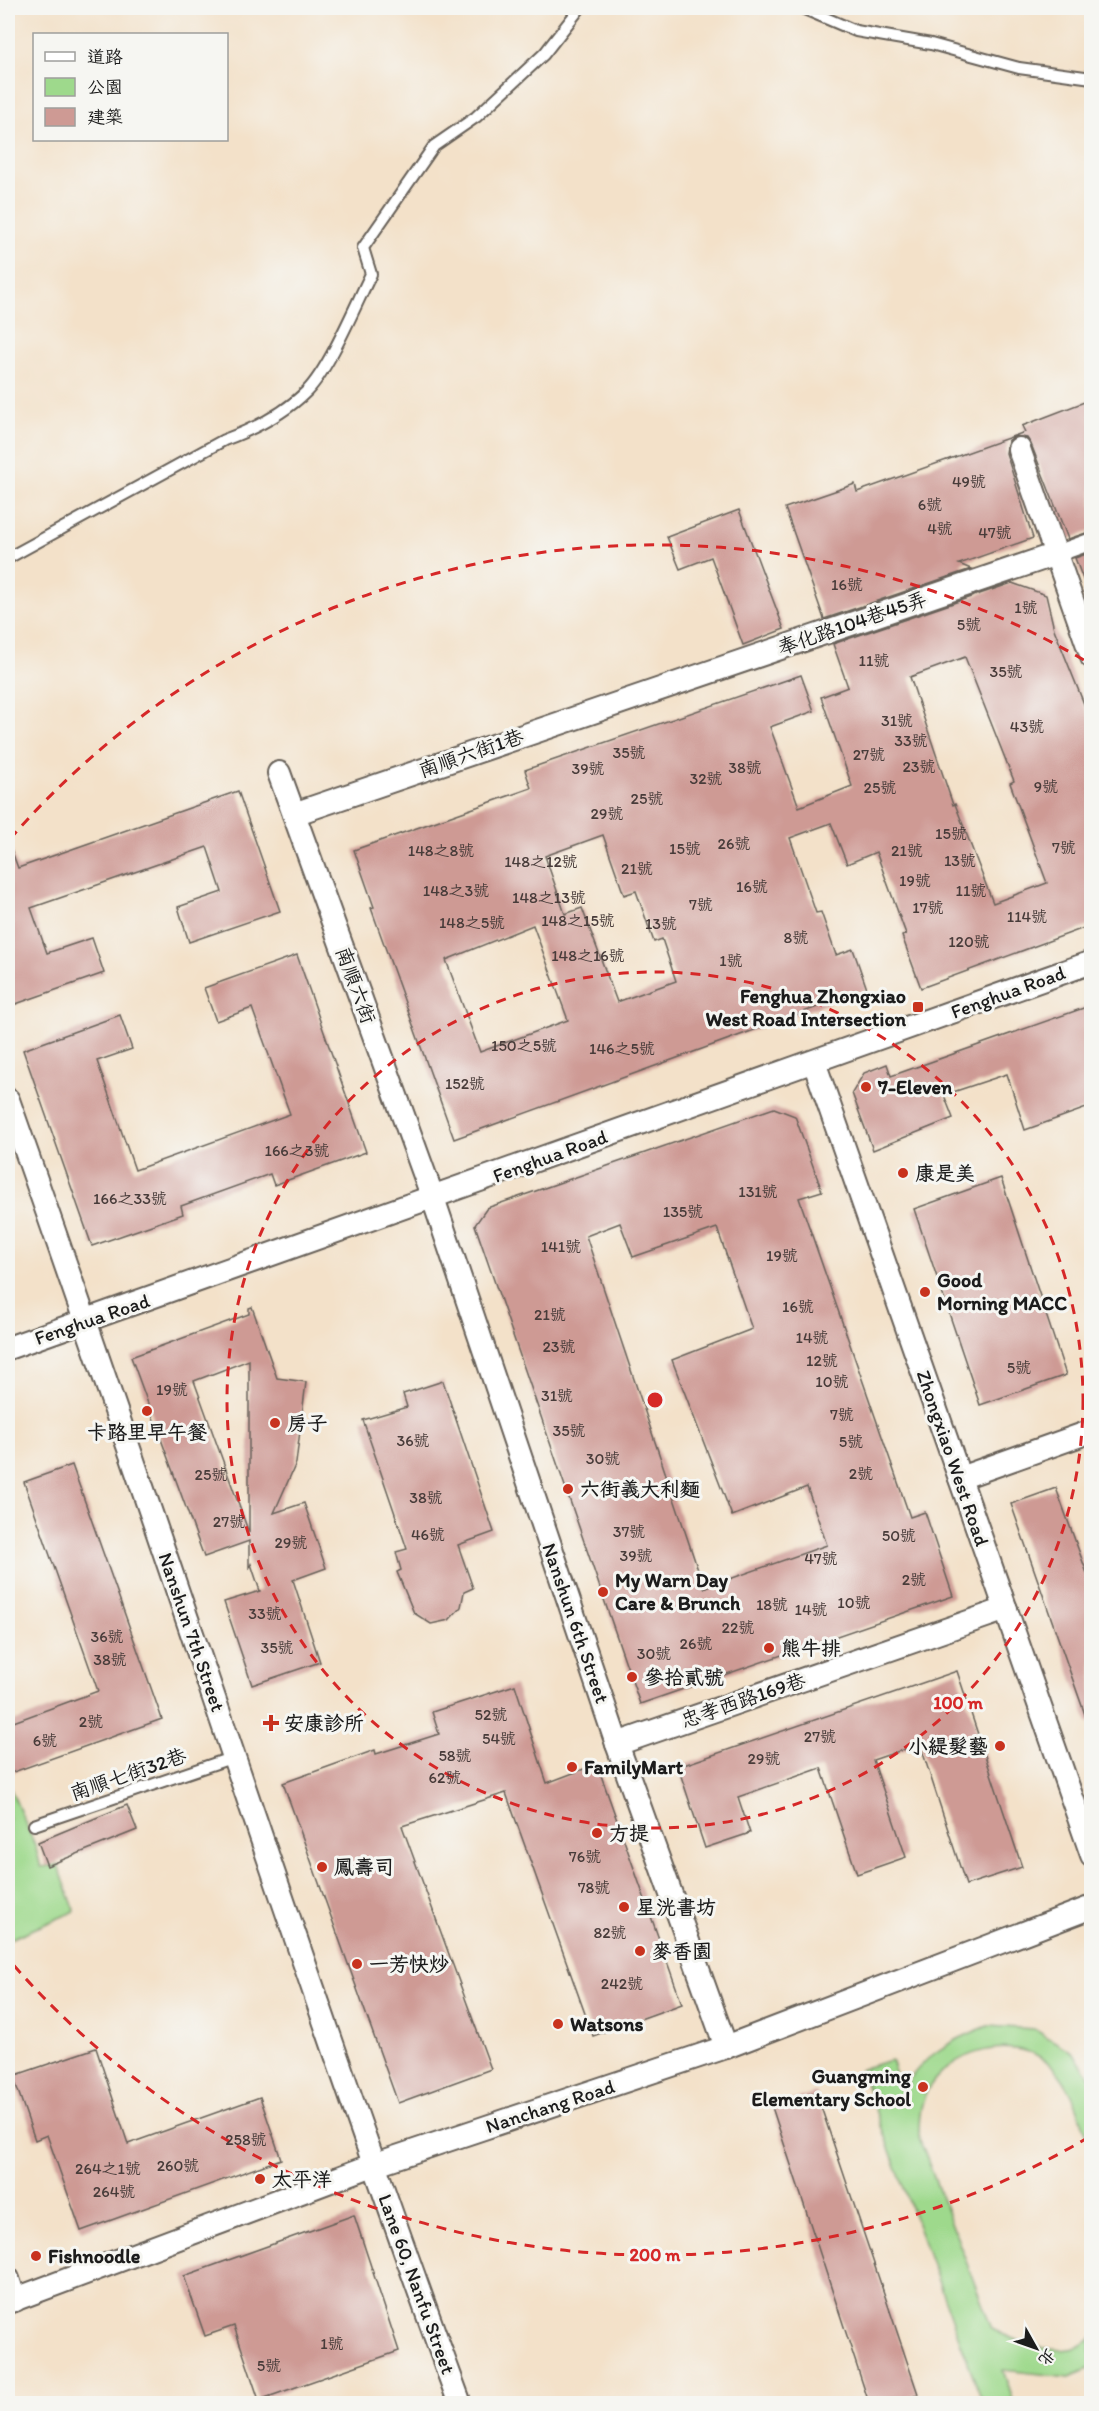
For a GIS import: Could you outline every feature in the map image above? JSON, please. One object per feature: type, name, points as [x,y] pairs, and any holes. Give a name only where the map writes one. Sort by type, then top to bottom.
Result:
[{"type":"street","points":[[1019,448],[1092,657]]},
{"type":"street","points":[[1056,554],[1092,541]]},
{"type":"street","name":"奉化路104巷45弄","points":[[648,692],[1056,554]]},
{"type":"street","name":"南順六街1巷","points":[[294,814],[648,692]]},
{"type":"street","name":"南順六街","points":[[279,773],[433,1198]]},
{"type":"street","name":"Fenghua Road","points":[[8,1348],[1092,962]]},
{"type":"street","name":"Zhongxiao West Road","points":[[814,1062],[1092,1855]]},
{"type":"street","name":"Nanshun 7th Street","points":[[8,1100],[86,1321],[373,2165]]},
{"type":"street","name":"Nanshun 6th Street","points":[[433,1198],[617,1744],[726,2047]]},
{"type":"street","points":[[960,1478],[1092,1431]]},
{"type":"street","name":"忠孝西路169巷","points":[[617,1744],[1006,1609]]},
{"type":"street","name":"Nanchang Road","points":[[10,2294],[373,2165],[726,2047],[1092,1907]]},
{"type":"street","name":"Lane 60, Nanfu Street","points":[[373,2165],[460,2403]]},
{"type":"lane","points":[[8,558],[224,440],[261,426],[307,391],[333,350],[371,274],[363,248],[434,146],[476,117],[544,54],[580,8]]},
{"type":"lane","points":[[802,8],[856,31],[931,44],[1019,68],[1092,78]]},
{"type":"lane","name":"南順七街32巷","points":[[34,1825],[234,1757]]},
{"type":"green space","points":[[8,1783],[35,1845],[41,1867],[58,1865],[75,1911],[8,1940]]},
{"type":"green space","points":[[988,2026],[1034,2029],[1072,2052],[1091,2078],[1091,2148],[1076,2104],[1060,2075],[1052,2066],[1037,2056],[1020,2050],[1002,2048],[966,2057],[950,2066],[936,2078],[922,2104],[919,2138],[992,2329],[1028,2344],[1056,2350],[1081,2345],[1091,2338],[1091,2368],[1070,2377],[1003,2370],[1014,2403],[983,2403],[860,2069],[891,2060],[902,2093],[917,2069],[938,2051],[961,2037]]},
{"type":"building","points":[[1092,399],[1092,531],[1068,539],[1031,444],[1027,438],[1015,436],[1008,441],[1006,453],[1033,538],[959,564],[971,569],[824,619],[785,508],[855,484],[857,492],[1025,432],[1022,426]]},
{"type":"building","points":[[739,510],[784,629],[743,645],[711,557],[680,569],[667,537]]},
{"type":"building","points":[[1092,552],[1092,595],[1089,595],[1075,558]]},
{"type":"building","points":[[1012,583],[1046,595],[1054,629],[1092,724],[1092,925],[921,988],[902,936],[906,934],[876,852],[847,864],[831,823],[790,838],[816,913],[821,912],[836,955],[853,949],[867,989],[454,1139],[371,908],[374,907],[354,850],[531,788],[525,770],[801,675],[814,711],[770,727],[799,807],[852,786],[821,697],[848,687],[833,644]],"holes":[[[965,657],[1014,781],[1010,783],[1047,883],[993,903],[955,804],[953,805],[910,677]],[[603,835],[624,895],[636,891],[654,942],[662,939],[676,981],[617,1002],[582,908],[565,914],[545,856]],[[533,925],[568,1020],[480,1052],[446,960]]]},
{"type":"building","points":[[238,791],[280,911],[189,942],[178,907],[222,892],[207,847],[31,908],[47,953],[92,938],[104,973],[13,1005],[8,988],[8,850],[11,849],[18,868]]},
{"type":"building","points":[[297,955],[366,1152],[274,1185],[270,1174],[181,1206],[183,1214],[92,1246],[23,1050],[120,1015],[132,1049],[97,1061],[135,1170],[290,1114],[252,1008],[216,1021],[204,988]]},
{"type":"building","points":[[1092,1005],[1092,1106],[1025,1130],[1007,1074],[944,1095],[953,1118],[873,1150],[852,1093],[864,1073],[887,1064],[891,1076]]},
{"type":"building","points":[[774,1108],[795,1116],[822,1191],[799,1198],[910,1517],[925,1512],[953,1596],[640,1704],[475,1225],[487,1208]],"holes":[[[620,1223],[633,1257],[717,1228],[752,1329],[672,1360],[732,1516],[807,1487],[827,1545],[704,1588],[586,1236]]]},
{"type":"building","points":[[1001,1178],[1066,1375],[980,1405],[914,1209]]},
{"type":"building","points":[[252,1307],[277,1378],[306,1382],[296,1463],[274,1513],[304,1503],[326,1568],[293,1580],[320,1662],[252,1685],[224,1602],[260,1591],[251,1564],[249,1569],[249,1541],[204,1557],[131,1357],[249,1314],[249,1308]],"holes":[[[249,1360],[249,1533],[194,1381]]]},
{"type":"building","points":[[443,1381],[494,1532],[458,1545],[473,1588],[464,1592],[461,1607],[449,1620],[431,1624],[414,1613],[397,1572],[401,1570],[396,1552],[407,1549],[363,1420],[407,1407],[403,1394]]},
{"type":"building","points":[[72,1465],[162,1719],[8,1774],[8,1724],[98,1691],[24,1482]]},
{"type":"building","points":[[1056,1488],[1092,1587],[1092,1722],[1088,1723],[1011,1504]]},
{"type":"building","points":[[957,1671],[1022,1867],[966,1885],[920,1744],[873,1760],[906,1857],[857,1874],[821,1768],[738,1797],[750,1833],[705,1848],[678,1767]]},
{"type":"building","points":[[515,1685],[547,1783],[597,1764],[682,2004],[593,2036],[506,1793],[402,1826],[491,2069],[398,2103],[283,1783],[375,1750],[376,1754],[439,1734],[432,1712]]},
{"type":"building","points":[[127,1805],[137,1830],[47,1866],[38,1842]]},
{"type":"building","points":[[96,2048],[128,2144],[260,2097],[281,2159],[81,2231],[47,2135],[35,2140],[13,2076]]},
{"type":"building","points":[[816,2092],[918,2394],[891,2403],[869,2403],[772,2107]]},
{"type":"building","points":[[354,2215],[399,2351],[259,2400],[234,2326],[205,2336],[184,2276]]},
{"type":"place","name":"Fenghua Zhongxiao West Road Intersection","points":[[918,1007]]},
{"type":"place","name":"7-Eleven","points":[[866,1087]]},
{"type":"place","name":"康是美","points":[[903,1173]]},
{"type":"place","name":"Good Morning MACC","points":[[925,1292]]},
{"type":"place","name":"卡路里早午餐","points":[[147,1411]]},
{"type":"place","name":"房子","points":[[275,1423]]},
{"type":"place","name":"六街義大利麵","points":[[568,1489]]},
{"type":"place","name":"My Warn Day Care & Brunch","points":[[603,1592]]},
{"type":"place","name":"熊牛排","points":[[769,1648]]},
{"type":"place","name":"參拾貳號","points":[[632,1677]]},
{"type":"place","name":"安康診所","points":[[271,1723]]},
{"type":"place","name":"小緹髮藝","points":[[1000,1746]]},
{"type":"place","name":"FamilyMart","points":[[572,1767]]},
{"type":"place","name":"方提","points":[[597,1833]]},
{"type":"place","name":"鳳壽司","points":[[322,1867]]},
{"type":"place","name":"星洸書坊","points":[[624,1907]]},
{"type":"place","name":"麥香園","points":[[640,1951]]},
{"type":"place","name":"一芳快炒","points":[[357,1964]]},
{"type":"place","name":"Watsons","points":[[558,2024]]},
{"type":"place","name":"Guangming Elementary School","points":[[923,2087]]},
{"type":"place","name":"太平洋","points":[[260,2179]]},
{"type":"place","name":"Fishnoodle","points":[[36,2256]]}]
